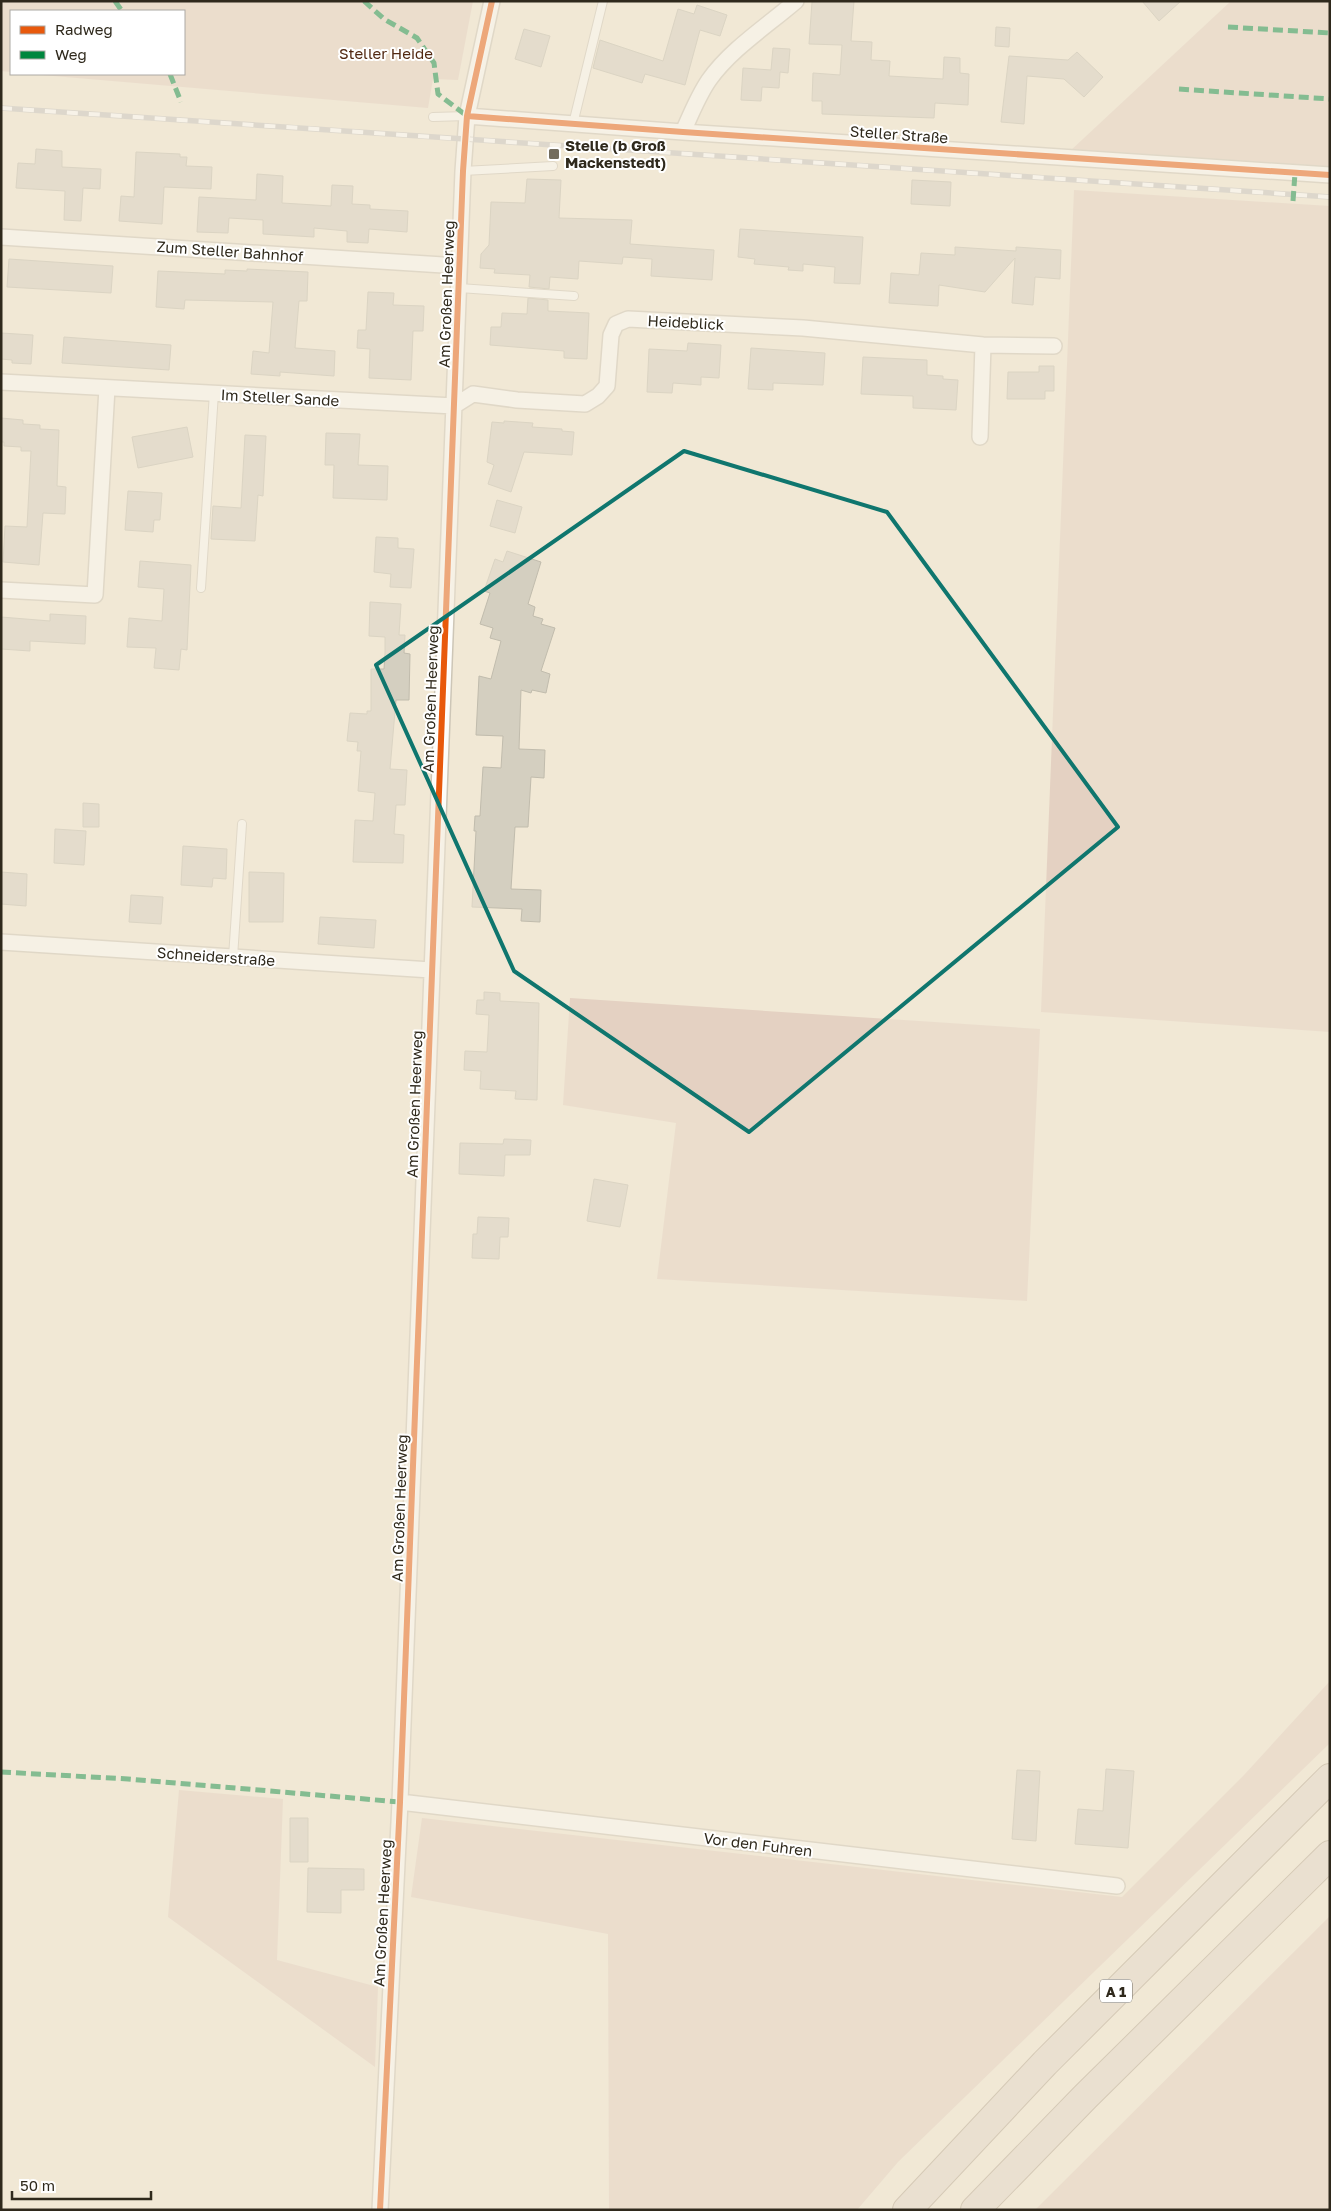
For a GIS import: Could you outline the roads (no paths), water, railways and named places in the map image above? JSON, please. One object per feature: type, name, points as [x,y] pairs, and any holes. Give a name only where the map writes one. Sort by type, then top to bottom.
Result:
[{"type":"highway","name":"A 1","points":[[907,2210],[1046,2063],[1330,1778]]},
{"type":"highway","points":[[975,2210],[1113,2069],[1330,1855]]},
{"type":"street","name":"Am Großen Heerweg","points":[[380,2210],[400,1802],[463,171],[467,116],[492,1]]},
{"type":"street","points":[[683,132],[699,96],[726,60],[796,1]]},
{"type":"street","name":"Steller Straße","points":[[467,116],[1330,175]]},
{"type":"street","name":"Zum Steller Bahnhof","points":[[1,237],[460,266]]},
{"type":"street","name":"Heideblick","points":[[454,406],[474,394],[517,400],[585,404],[598,396],[607,386],[611,335],[616,324],[628,319],[803,328],[984,345],[1054,346]]},
{"type":"street","points":[[980,437],[984,345]]},
{"type":"street","name":"Im Steller Sande","points":[[1,382],[454,406]]},
{"type":"street","points":[[1,590],[95,595],[107,388]]},
{"type":"street","name":"Schneiderstraße","points":[[1,942],[432,970]]},
{"type":"street","name":"Vor den Fuhren","points":[[400,1802],[1117,1886]]},
{"type":"lane","points":[[572,124],[603,1]]},
{"type":"lane","name":"Steller Straße","points":[[433,117],[467,116]]},
{"type":"lane","points":[[463,171],[554,166]]},
{"type":"lane","points":[[459,288],[574,296]]},
{"type":"lane","points":[[201,588],[214,393]]},
{"type":"lane","points":[[233,957],[242,824]]},
{"type":"railway","points":[[1,108],[1330,197]]},
{"type":"place","name":"Stelle (b Groß Mackenstedt)","points":[[554,154]]},
{"type":"park label","name":"Steller Heide","points":[[386,53]]}]
